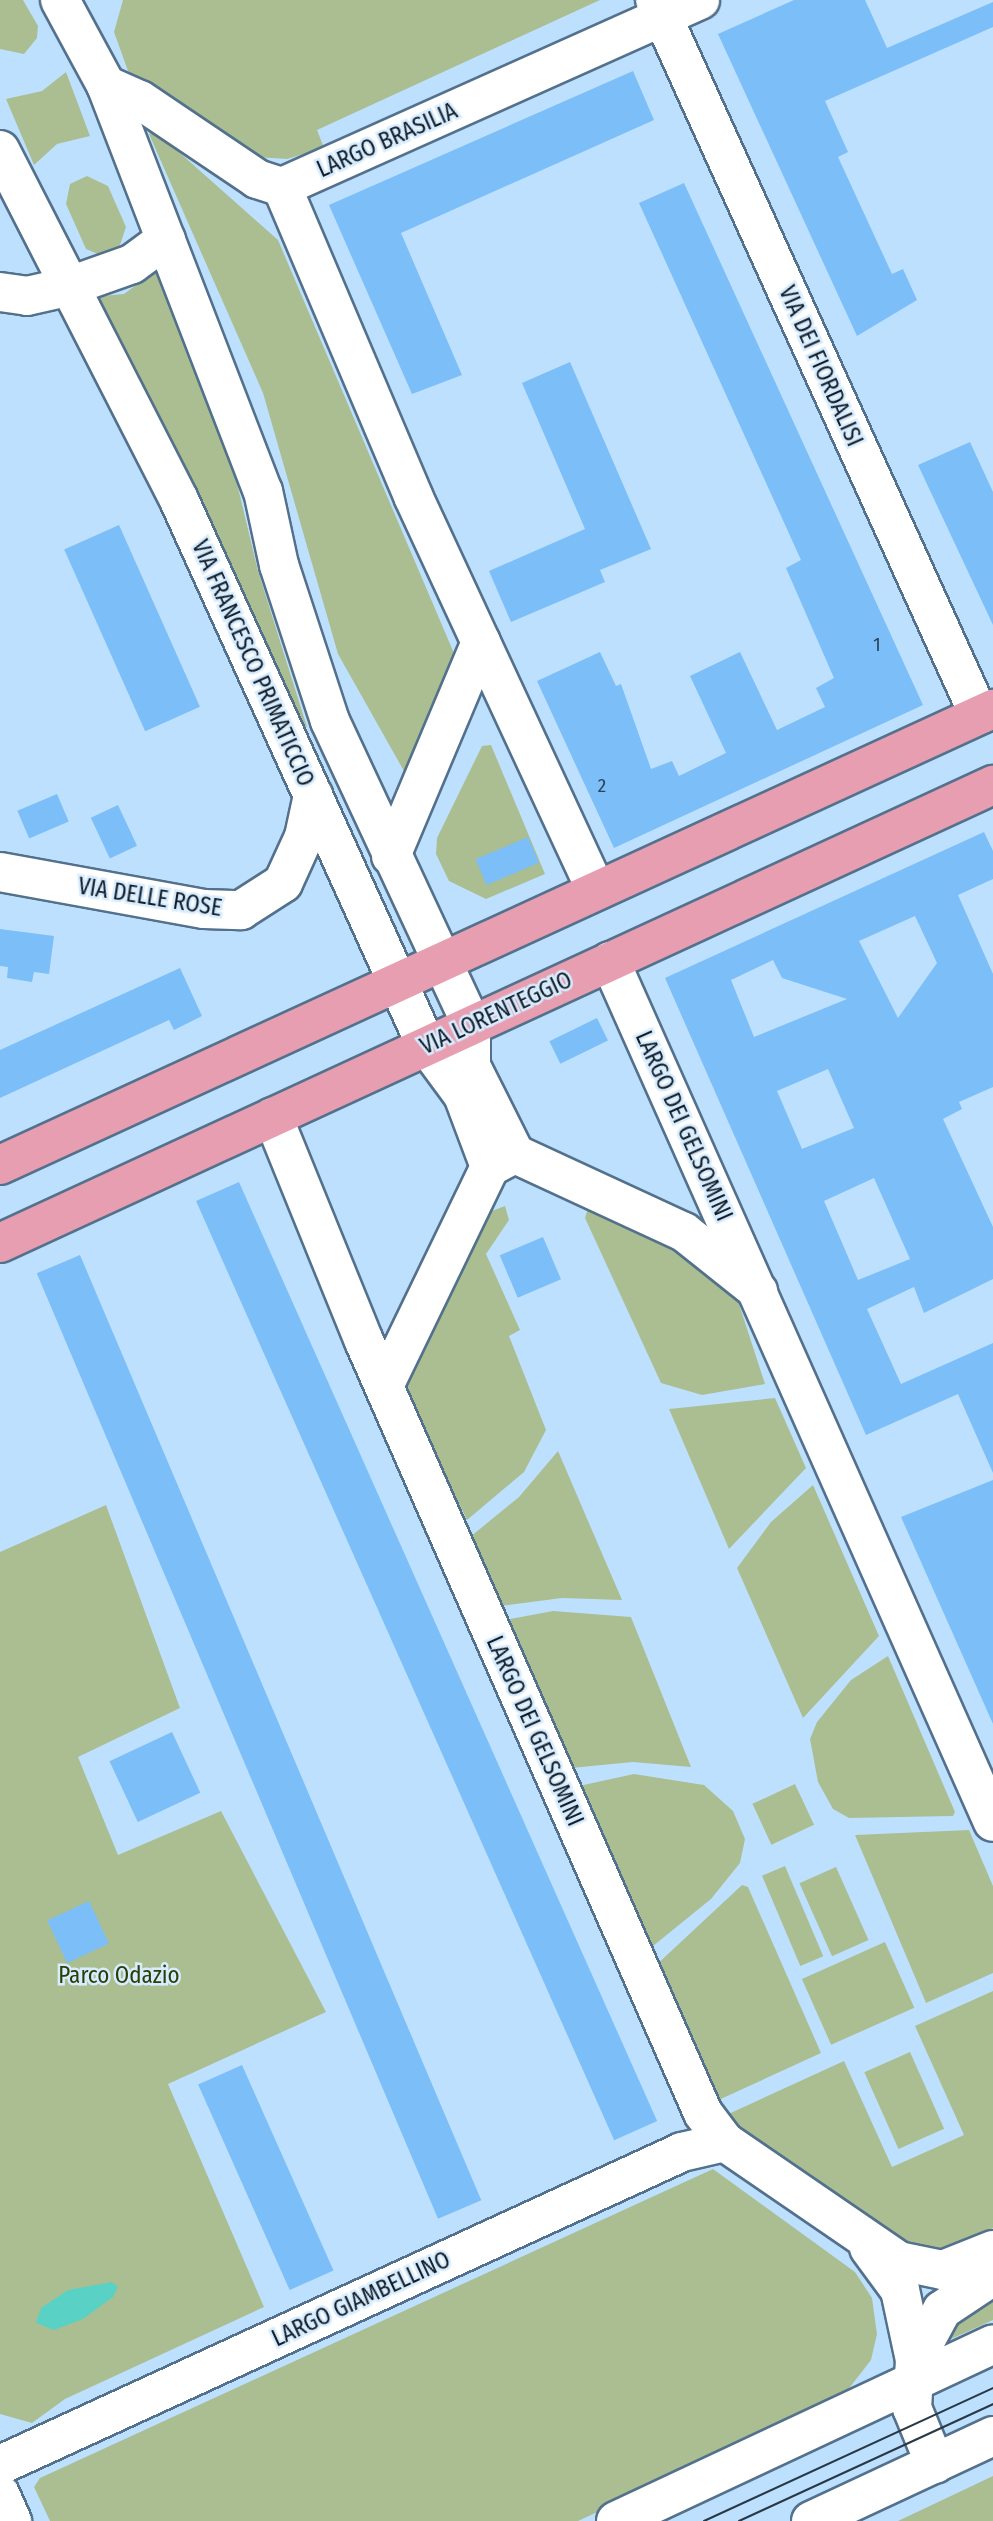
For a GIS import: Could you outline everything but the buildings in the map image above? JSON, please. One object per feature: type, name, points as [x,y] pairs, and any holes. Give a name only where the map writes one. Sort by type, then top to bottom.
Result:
[{"type":"main road","points":[[0,1165],[441,960],[986,712]]},
{"type":"main road","name":"VIA LORENTEGGIO","points":[[0,1243],[993,785]]},
{"type":"street","points":[[0,292],[27,296],[67,287],[132,264],[166,239],[106,85],[60,0]]},
{"type":"street","name":"LARGO BRASILIA","points":[[282,187],[659,8],[700,0]]},
{"type":"street","name":"VIA DEI FIORDALISI","points":[[659,8],[986,712]]},
{"type":"street","points":[[106,85],[140,100],[257,179],[282,187],[481,642],[596,891]]},
{"type":"street","points":[[5,175],[67,287]]},
{"type":"street","name":"VIA FRANCESCO PRIMATICCIO","points":[[166,239],[263,491],[279,565],[330,721],[471,1024]]},
{"type":"street","name":"VIA FRANCESCO PRIMATICCIO","points":[[67,287],[179,500],[426,1045]]},
{"type":"street","points":[[391,856],[481,642]]},
{"type":"street","points":[[281,728],[315,734],[330,721]]},
{"type":"street","name":"VIA DELLE ROSE","points":[[0,872],[204,909],[250,906],[283,883],[296,861],[313,795]]},
{"type":"street","name":"LARGO DEI GELSOMINI","points":[[610,961],[993,1822]]},
{"type":"street","points":[[384,1386],[502,1160],[471,1066],[471,1024]]},
{"type":"street","points":[[426,1045],[463,1095],[502,1160]]},
{"type":"street","name":"LARGO DEI GELSOMINI","points":[[273,1116],[384,1386],[703,2113],[725,2142],[860,2239],[922,2269],[962,2267],[993,2250]]},
{"type":"street","name":"LARGO DEI GELSOMINI","points":[[502,1160],[684,1232],[758,1291]]},
{"type":"street","name":"LARGO GIAMBELLINO","points":[[0,2465],[682,2152],[725,2142]]},
{"type":"street","name":"LARGO DEI GELSOMINI","points":[[860,2239],[900,2290],[913,2371]]},
{"type":"street","points":[[934,2464],[915,2424],[913,2371],[942,2310],[993,2276]]},
{"type":"street","points":[[616,2521],[913,2371],[993,2344]]},
{"type":"street","points":[[811,2521],[993,2436]]},
{"type":"street","points":[[0,2494],[12,2521]]},
{"type":"green space","points":[[0,0],[23,0],[38,26],[37,38],[24,54],[0,49]]},
{"type":"green space","points":[[123,0],[600,0],[317,130],[324,148],[287,159],[256,157],[216,138],[128,71],[114,32]]},
{"type":"green space","points":[[66,72],[90,136],[57,144],[34,165],[6,99],[42,91]]},
{"type":"green space","points":[[154,130],[278,240],[459,665],[409,780],[338,654],[263,393],[149,134]]},
{"type":"green space","points":[[87,176],[108,186],[126,227],[118,251],[105,257],[86,249],[66,204],[70,184]]},
{"type":"green space","points":[[158,269],[223,425],[258,571],[307,727],[302,728],[91,297],[124,294]]},
{"type":"green space","points":[[491,745],[545,874],[486,899],[449,881],[436,854],[437,838],[482,746]]},
{"type":"green space","points":[[505,1206],[509,1220],[486,1254],[520,1330],[509,1336],[546,1430],[524,1472],[467,1520],[408,1399],[407,1379],[476,1217]]},
{"type":"green space","points":[[588,1208],[699,1257],[737,1298],[765,1384],[702,1395],[661,1383],[585,1218]]},
{"type":"green space","points":[[775,1398],[806,1468],[729,1549],[669,1409]]},
{"type":"green space","points":[[558,1451],[622,1600],[562,1598],[500,1606],[470,1537],[519,1497]]},
{"type":"green space","points":[[813,1485],[879,1636],[803,1718],[737,1568],[771,1522]]},
{"type":"green space","name":"Parco Odazio","points":[[106,1505],[180,1708],[78,1757],[118,1855],[221,1811],[326,2012],[168,2084],[264,2307],[65,2399],[32,2423],[0,2414],[0,1552]]},
{"type":"green space","points":[[553,1611],[631,1617],[691,1767],[633,1762],[571,1768],[508,1625],[510,1619]]},
{"type":"green space","points":[[888,1656],[955,1812],[953,1816],[849,1818],[833,1809],[818,1782],[810,1739],[817,1722],[851,1680]]},
{"type":"green space","points":[[634,1774],[704,1785],[733,1811],[745,1839],[740,1863],[711,1899],[653,1946],[579,1786]]},
{"type":"green space","points":[[795,1784],[814,1825],[771,1845],[752,1804]]},
{"type":"green space","points":[[969,1830],[993,1886],[993,1973],[926,2003],[855,1835]]},
{"type":"green space","points":[[785,1866],[823,1956],[800,1966],[762,1876]]},
{"type":"green space","points":[[836,1867],[869,1940],[832,1956],[799,1883]]},
{"type":"green space","points":[[742,1885],[748,1887],[821,2053],[712,2103],[653,1968]]},
{"type":"green space","points":[[885,1942],[914,2008],[831,2045],[802,1979]]},
{"type":"green space","points":[[993,1991],[993,2228],[966,2248],[918,2253],[733,2131],[724,2116],[844,2061],[892,2167],[964,2135],[915,2026]]},
{"type":"green space","points":[[910,2052],[944,2129],[898,2149],[864,2072]]},
{"type":"green space","points":[[713,2169],[855,2272],[872,2298],[877,2334],[871,2360],[840,2400],[578,2521],[50,2521],[34,2487],[40,2478]]},
{"type":"green space","points":[[993,2283],[993,2320],[929,2349]]},
{"type":"green space","points":[[993,2476],[993,2521],[898,2521]]},
{"type":"shaded area","points":[[112,2282],[118,2287],[113,2297],[83,2319],[54,2330],[36,2323],[41,2308],[68,2290]]},
{"type":"tram line","points":[[704,2521],[993,2388]]},
{"type":"tram line","points":[[739,2521],[993,2404]]}]
